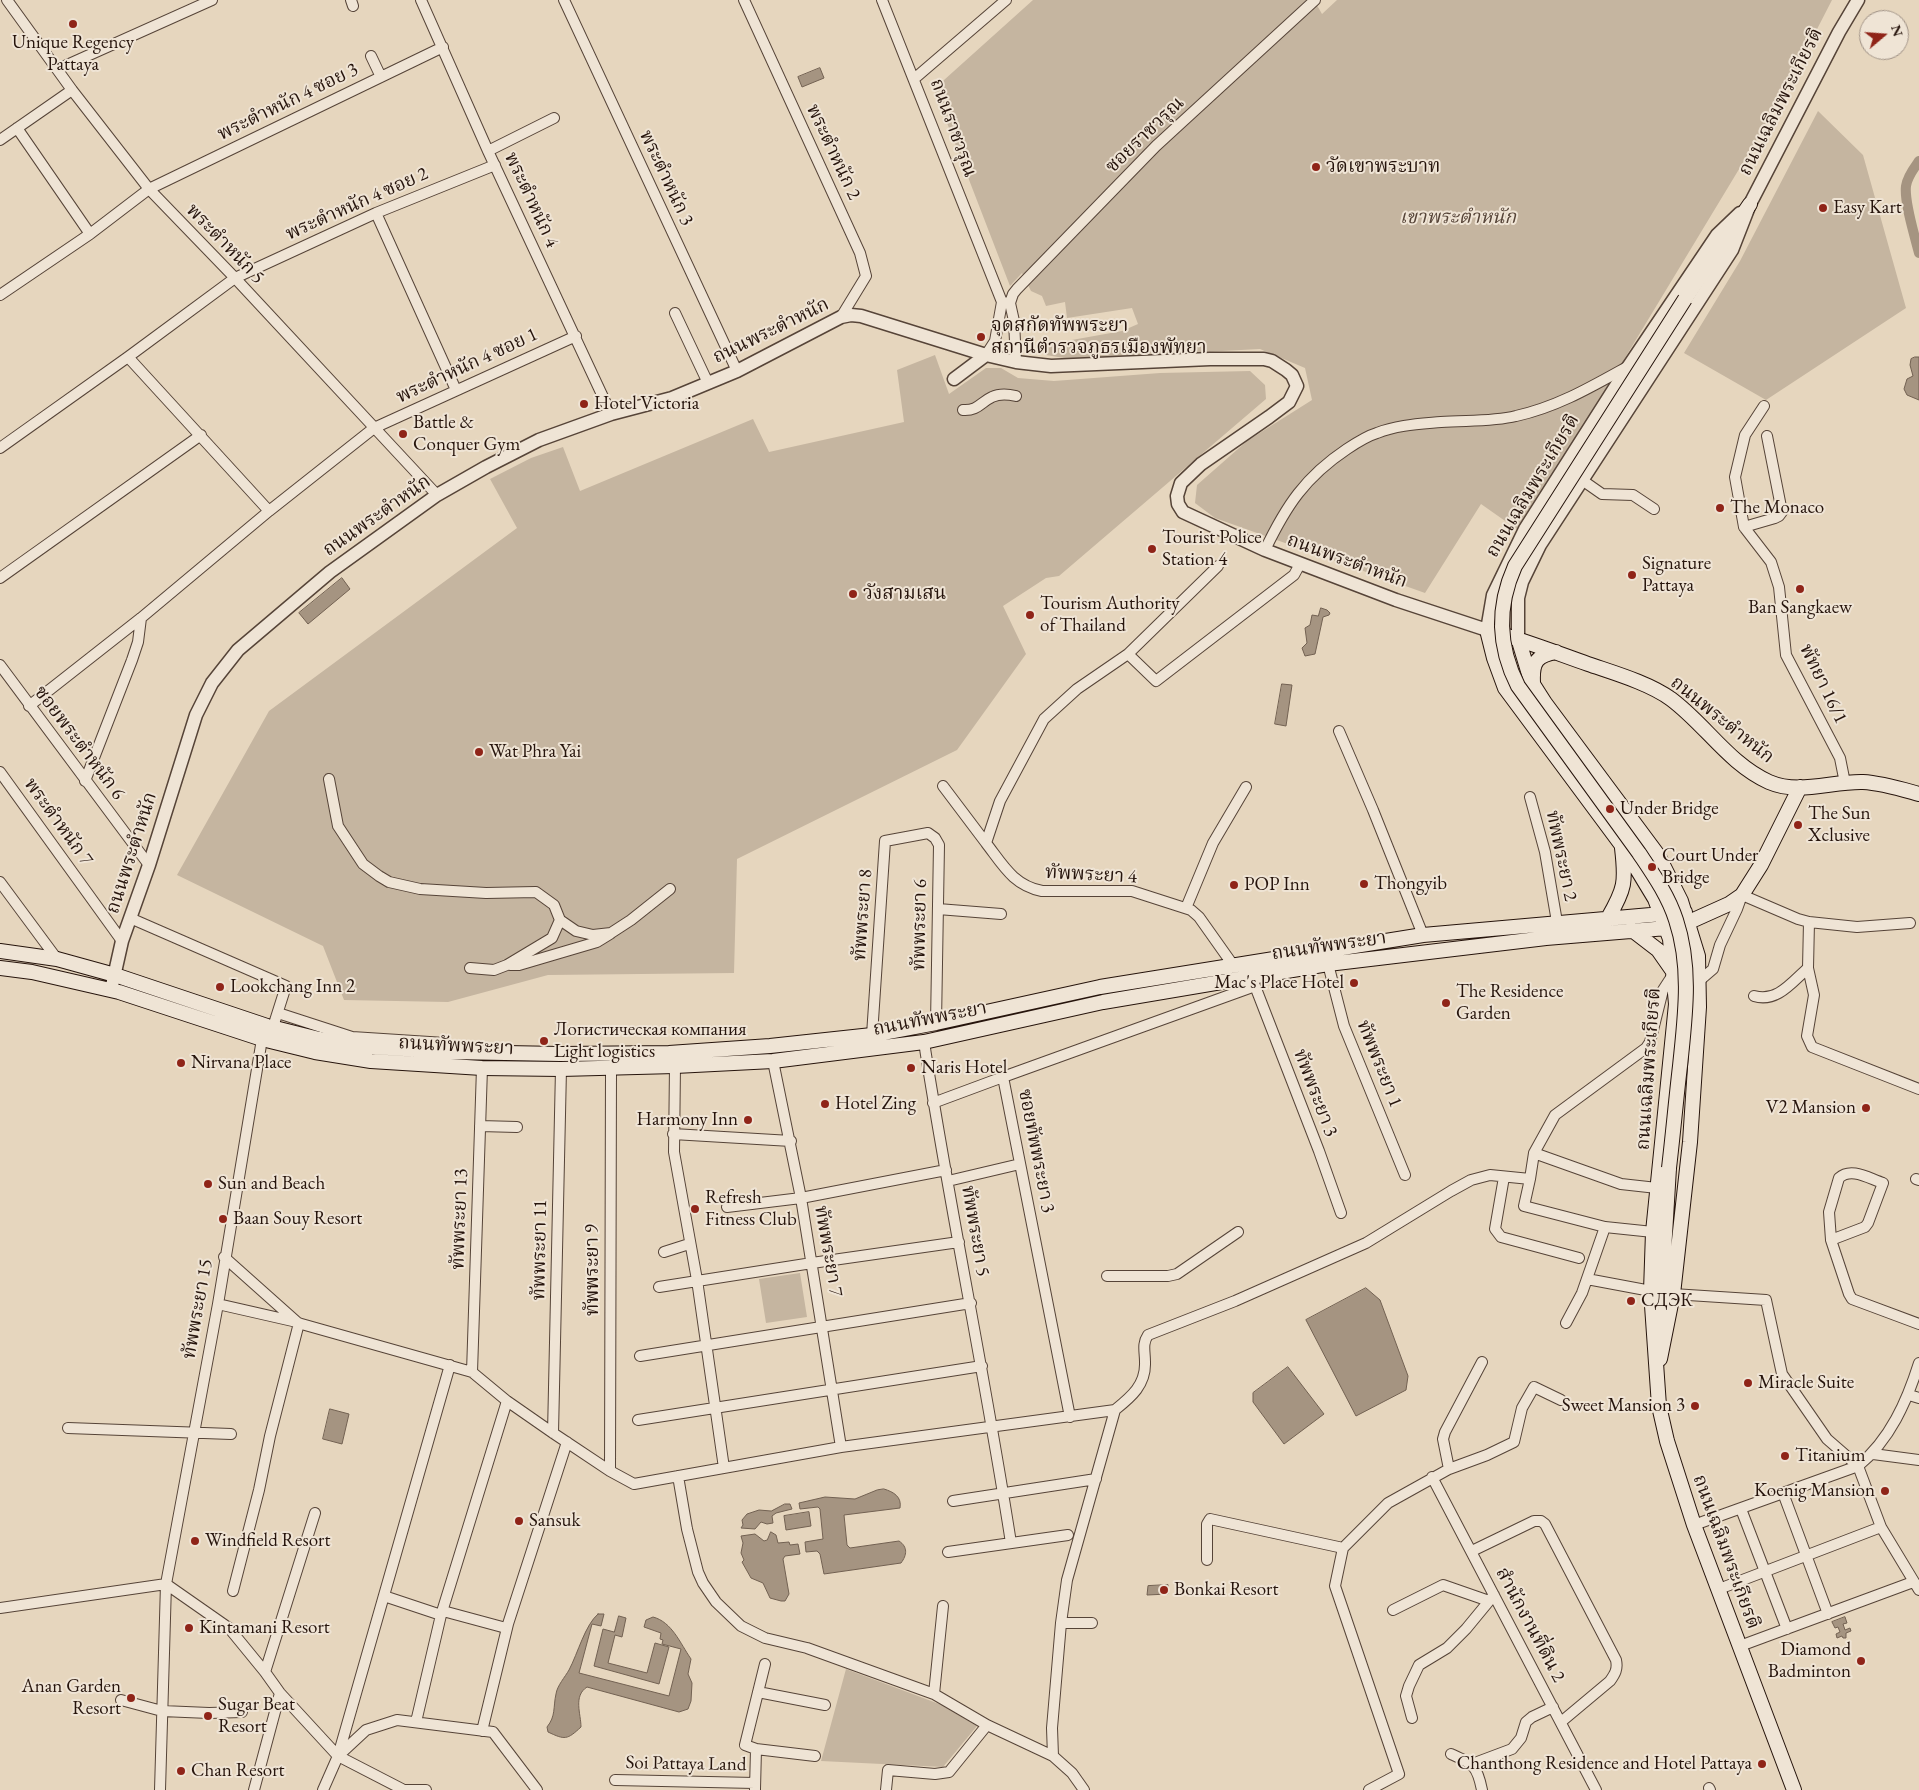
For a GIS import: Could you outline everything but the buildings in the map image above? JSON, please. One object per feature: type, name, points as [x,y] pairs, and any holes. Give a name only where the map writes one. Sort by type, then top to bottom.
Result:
[{"type":"main road","points":[[1656,1379],[1669,1168],[1686,1013],[1687,987],[1683,951],[1675,917],[1656,878],[1518,686],[1505,655],[1502,637],[1502,618],[1508,581],[1515,566],[1686,299],[1750,204]]},
{"type":"main road","name":"ถนนพระตำหนัก","points":[[1487,630],[1518,638],[1608,671],[1669,698],[1688,713],[1750,773],[1779,785],[1800,787],[1864,782],[1919,794]]},
{"type":"main road","name":"ถนนเฉลิมพระเกียรติ","points":[[1487,630],[1494,658],[1505,688],[1624,849],[1652,892],[1670,939],[1676,1004],[1653,1232],[1651,1291],[1659,1406],[1667,1441],[1694,1525],[1794,1790]]},
{"type":"main road","name":"ถนนเฉลิมพระเกียรติ","points":[[1518,638],[1533,685],[1645,836],[1667,870],[1687,917],[1698,956],[1700,981],[1699,1007],[1690,1142],[1673,1294],[1656,1379]]},
{"type":"main road","points":[[1533,685],[1534,667],[1539,657],[1556,652]]},
{"type":"main road","points":[[1525,715],[1529,702],[1534,699],[1545,703]]},
{"type":"main road","name":"ถนนทัพพระยา","points":[[0,951],[34,954],[57,959],[115,975],[273,1027],[319,1038],[373,1047],[444,1052],[560,1054],[669,1053],[770,1046],[872,1035],[936,1023],[1107,985],[1423,934],[1557,922],[1573,928],[1632,930],[1687,917],[1729,904],[1742,895],[1761,866],[1800,787]]},
{"type":"main road","points":[[1608,918],[1620,897],[1624,884],[1624,849],[1634,852],[1640,849],[1644,844],[1645,836]]},
{"type":"main road","name":"ถนนทัพพระยา","points":[[0,968],[32,972],[112,990],[262,1039],[315,1052],[372,1061],[482,1068],[611,1069],[774,1061],[924,1042],[1109,1000],[1254,981],[1328,964],[1573,928],[1608,918],[1664,921]]},
{"type":"main road","points":[[1632,930],[1658,950],[1674,973]]},
{"type":"main road","points":[[1107,985],[1109,1000]]},
{"type":"main road","points":[[1676,1004],[1687,1000],[1699,1007]]},
{"type":"street","name":"พระตำหนัก 5","points":[[7,0],[72,90],[149,189],[437,495]]},
{"type":"street","points":[[58,69],[212,0]]},
{"type":"street","name":"พระตำหนัก 4","points":[[421,0],[488,151],[611,414]]},
{"type":"street","name":"พระตำหนัก 3","points":[[564,0],[737,371]]},
{"type":"street","name":"พระตำหนัก 2","points":[[744,0],[857,245],[865,267],[866,276],[841,317]]},
{"type":"street","points":[[882,0],[914,79]]},
{"type":"street","name":"ถนนราชวรุณ","points":[[1006,0],[914,79],[1014,321],[1016,362]]},
{"type":"street","name":"ซอยราชวรุณ","points":[[1006,303],[1017,289],[1156,146],[1315,0]]},
{"type":"street","name":"ถนนเฉลิมพระเกียรติ","points":[[1847,18],[1850,0]]},
{"type":"street","name":"ถนนเฉลิมพระเกียรติ","points":[[1518,638],[1518,598],[1522,582],[1540,545],[1732,250],[1750,204],[1858,0]]},
{"type":"street","name":"ถนนเฉลิมพระเกียรติ","points":[[1847,18],[1866,0]]},
{"type":"street","name":"พระตำหนัก 4 ซอย 3","points":[[0,295],[90,234],[149,189],[443,47]]},
{"type":"street","points":[[371,56],[381,77]]},
{"type":"street","points":[[0,140],[72,90]]},
{"type":"street","points":[[488,151],[554,118]]},
{"type":"street","points":[[17,128],[90,234]]},
{"type":"street","name":"พระตำหนัก 4 ซอย 2","points":[[0,448],[128,357],[234,278],[376,213],[495,165]]},
{"type":"street","name":"ถนนเฉลิมพระเกียรติ","points":[[1487,630],[1493,595],[1521,536],[1628,367],[1716,235],[1750,204]]},
{"type":"street","points":[[376,213],[456,390]]},
{"type":"street","points":[[954,379],[986,355],[995,340],[1006,303]]},
{"type":"street","points":[[675,313],[708,383]]},
{"type":"street","name":"ถนนพระตำหนัก","points":[[112,990],[122,941],[149,864],[196,715],[212,683],[238,650],[330,572],[437,495],[486,467],[539,440],[611,414],[672,398],[737,371],[841,317],[861,316],[986,355],[1016,362],[1062,366],[1264,359],[1280,365],[1292,375],[1297,386],[1289,402],[1269,418],[1201,464],[1181,482],[1177,496],[1178,504],[1183,512],[1300,564],[1396,600],[1487,630]]},
{"type":"street","name":"พระตำหนัก 4 ซอย 1","points":[[30,706],[374,428],[576,336]]},
{"type":"street","points":[[128,357],[269,511]]},
{"type":"street","points":[[1265,550],[1287,508],[1301,488],[1316,472],[1349,448],[1377,433],[1402,427],[1514,417],[1576,396],[1628,367]]},
{"type":"street","points":[[963,410],[972,411],[992,396],[1002,394],[1016,396]]},
{"type":"street","name":"พัทยา 16/1","points":[[1764,406],[1745,435],[1735,477],[1744,528],[1772,562],[1780,587],[1786,655],[1840,758],[1845,783]]},
{"type":"street","points":[[0,578],[201,435]]},
{"type":"street","points":[[1744,528],[1775,518],[1782,512],[1766,436]]},
{"type":"street","points":[[1582,480],[1602,494],[1633,495],[1654,509]]},
{"type":"street","points":[[1521,536],[1530,545],[1540,545]]},
{"type":"street","points":[[1128,654],[1156,681],[1294,575],[1300,564]]},
{"type":"street","points":[[986,843],[1000,801],[1044,719],[1077,689],[1128,654],[1218,566]]},
{"type":"street","points":[[85,781],[132,660],[138,642],[141,618]]},
{"type":"street","name":"ซอยพระตำหนัก 6","points":[[0,665],[149,864]]},
{"type":"street","points":[[1339,731],[1423,934]]},
{"type":"street","name":"พระตำหนัก 7","points":[[0,772],[122,941]]},
{"type":"street","points":[[329,779],[338,826],[363,864],[379,876],[390,882],[420,889],[536,892],[554,905],[560,920],[576,931],[593,935],[611,933]]},
{"type":"street","name":"ทัพพระยา 4","points":[[943,786],[1014,880],[1031,889],[1042,891],[1132,891],[1186,908],[1198,915],[1233,965]]},
{"type":"street","points":[[1186,908],[1213,843],[1246,787]]},
{"type":"street","name":"ทัพพระยา 2","points":[[1530,797],[1545,852],[1557,922]]},
{"type":"street","name":"ทัพพระยา 6","points":[[928,833],[935,838],[939,845],[936,1023]]},
{"type":"street","name":"ทัพพระยา 8","points":[[872,1035],[885,841],[928,833]]},
{"type":"street","points":[[0,882],[57,959]]},
{"type":"street","points":[[507,965],[519,965],[597,942],[631,920],[670,888]]},
{"type":"street","points":[[1700,981],[1713,969],[1720,945],[1742,895],[1809,922],[1857,927],[1910,923]]},
{"type":"street","points":[[938,909],[1001,914]]},
{"type":"street","points":[[130,918],[286,986],[273,1027]]},
{"type":"street","points":[[470,968],[494,970],[507,965],[552,938],[560,920]]},
{"type":"street","points":[[1809,922],[1808,968],[1814,995],[1807,1036],[1812,1047],[1919,1089]]},
{"type":"street","points":[[32,972],[36,962],[34,954]]},
{"type":"street","name":"ทัพพระยา 1","points":[[1328,964],[1344,1026],[1405,1175]]},
{"type":"street","points":[[1754,996],[1763,999],[1776,996],[1808,968]]},
{"type":"street","points":[[1653,1232],[1605,1227],[1524,1206],[1534,1153],[1556,1115],[1646,1048],[1650,1042],[1663,990],[1674,973]]},
{"type":"street","name":"ซอยทัพพระยา 3","points":[[1070,1417],[1003,1077],[1254,981]]},
{"type":"street","name":"ทัพพระยา 3","points":[[1254,981],[1341,1213]]},
{"type":"street","points":[[278,1013],[352,1037],[444,1043],[444,1052]]},
{"type":"street","name":"ทัพพระยา 15","points":[[160,1790],[166,1584],[218,1304],[224,1257],[262,1039]]},
{"type":"street","name":"ทัพพระยา 5","points":[[924,1042],[933,1103],[993,1426],[1011,1543]]},
{"type":"street","name":"ทัพพระยา 7","points":[[774,1061],[801,1198],[841,1447]]},
{"type":"street","points":[[675,1066],[674,1152],[696,1280],[724,1468]]},
{"type":"street","name":"ทัพพระยา 13","points":[[472,1372],[482,1068]]},
{"type":"street","name":"ทัพพระยา 11","points":[[554,1433],[561,1069]]},
{"type":"street","name":"ทัพพระยา 9","points":[[610,1471],[611,1069]]},
{"type":"street","points":[[933,1103],[1003,1077]]},
{"type":"street","points":[[480,1126],[517,1127]]},
{"type":"street","points":[[673,1134],[790,1141]]},
{"type":"street","points":[[1534,1153],[1621,1184],[1657,1188]]},
{"type":"street","points":[[727,1207],[801,1198],[1020,1164]]},
{"type":"street","points":[[1831,1240],[1865,1227],[1882,1183],[1848,1172],[1839,1178],[1829,1212],[1831,1240],[1848,1294],[1852,1298],[1919,1324]]},
{"type":"street","points":[[218,1304],[299,1323],[472,1372],[507,1400],[567,1442],[610,1471],[634,1484],[841,1447],[1115,1410],[1135,1393],[1142,1382],[1145,1365],[1144,1342],[1148,1335],[1235,1301],[1366,1243],[1472,1180],[1490,1175],[1530,1179]]},
{"type":"street","points":[[1504,1177],[1495,1229],[1496,1233],[1501,1237],[1579,1258]]},
{"type":"street","points":[[1566,1323],[1587,1279],[1605,1227]]},
{"type":"street","points":[[1107,1276],[1168,1276],[1177,1274],[1238,1232]]},
{"type":"street","points":[[659,1287],[812,1262],[959,1242]]},
{"type":"street","points":[[664,1252],[689,1244]]},
{"type":"street","points":[[224,1257],[299,1323]]},
{"type":"street","points":[[1587,1279],[1651,1291]]},
{"type":"street","points":[[1673,1294],[1766,1300],[1782,1374],[1827,1439],[1858,1466],[1881,1526],[1916,1586],[1828,1614],[1740,1646]]},
{"type":"street","points":[[640,1356],[970,1303]]},
{"type":"street","points":[[233,1591],[299,1323]]},
{"type":"street","points":[[1449,1469],[1443,1439],[1445,1432],[1482,1362]]},
{"type":"street","points":[[1694,1525],[1858,1466],[1873,1454],[1914,1396],[1919,1363]]},
{"type":"street","points":[[323,1790],[338,1756],[450,1365]]},
{"type":"street","points":[[638,1420],[982,1366]]},
{"type":"street","points":[[1370,1790],[1399,1774],[1335,1586],[1343,1548],[1388,1503],[1432,1477],[1514,1442],[1522,1408],[1534,1387],[1561,1400]]},
{"type":"street","points":[[416,1722],[442,1613],[507,1400]]},
{"type":"street","points":[[1053,1756],[1052,1728],[1061,1623],[1068,1580],[1115,1410]]},
{"type":"street","points":[[68,1428],[231,1434]]},
{"type":"street","points":[[482,1731],[506,1628],[567,1442]]},
{"type":"street","points":[[1873,1454],[1919,1460]]},
{"type":"street","points":[[678,1476],[687,1529],[698,1572],[716,1602],[736,1623],[765,1638],[807,1648],[934,1694],[986,1725],[1053,1756],[1072,1772],[1084,1790]]},
{"type":"street","name":"สำนักงานที่ดิน 2","points":[[1432,1477],[1472,1551],[1492,1598],[1553,1707],[1596,1790]]},
{"type":"street","points":[[954,1501],[1096,1479]]},
{"type":"street","points":[[1783,1493],[1828,1614]]},
{"type":"street","points":[[1741,1509],[1787,1629]]},
{"type":"street","points":[[265,1672],[315,1513]]},
{"type":"street","points":[[1207,1560],[1207,1524],[1210,1519],[1343,1548]]},
{"type":"street","points":[[1472,1551],[1534,1521],[1541,1521],[1545,1524],[1616,1660],[1616,1673],[1610,1681],[1561,1722]]},
{"type":"street","points":[[1719,1589],[1881,1526]]},
{"type":"street","points":[[948,1552],[1068,1535]]},
{"type":"street","points":[[0,1608],[166,1584],[229,1628],[280,1693],[338,1756],[401,1789],[426,1790]]},
{"type":"street","points":[[1393,1610],[1443,1585],[1492,1598],[1447,1648],[1420,1665],[1406,1696],[1412,1718]]},
{"type":"street","points":[[384,1596],[442,1613],[506,1628]]},
{"type":"street","points":[[934,1694],[943,1606]]},
{"type":"street","points":[[1061,1623],[1092,1623]]},
{"type":"street","name":"Soi Pattaya Land","points":[[765,1664],[746,1745],[815,1756]]},
{"type":"street","points":[[758,1692],[825,1705]]},
{"type":"street","points":[[254,1790],[280,1693]]},
{"type":"street","points":[[122,1700],[162,1711],[209,1714],[242,1712]]},
{"type":"street","points":[[1472,1764],[1512,1749],[1521,1738],[1526,1722],[1553,1707]]},
{"type":"street","points":[[338,1756],[366,1730],[398,1720],[493,1732],[537,1790]]},
{"type":"street","points":[[886,1790],[888,1770],[935,1774],[949,1772],[986,1725]]},
{"type":"street","name":"Soi Pattaya Land","points":[[615,1780],[755,1786],[756,1748]]},
{"type":"street","points":[[1451,1754],[1472,1764],[1479,1776],[1482,1790]]},
{"type":"green space","name":"เขาพระตำหนัก","points":[[1033,0],[1314,0],[1322,14],[1337,0],[1832,0],[1779,103],[1582,429],[1518,530],[1481,504],[1425,593],[1215,518],[1195,503],[1197,485],[1247,441],[1312,400],[1305,368],[1260,349],[1070,359],[1046,355],[1040,351],[1044,345],[1122,331],[1138,324],[1132,308],[1067,318],[1065,302],[1046,306],[1042,296],[1031,291],[1022,273],[1010,286],[934,89]]},
{"type":"green space","name":"Easy Kart","points":[[1818,111],[1863,155],[1906,308],[1766,400],[1684,353],[1740,261]]},
{"type":"green space","points":[[935,355],[949,394],[986,368],[1001,368],[1018,378],[1054,381],[1160,373],[1250,371],[1265,385],[1266,399],[1059,576],[1046,578],[1003,606],[1026,654],[957,750],[737,859],[734,973],[548,975],[448,1002],[344,1000],[323,946],[177,875],[269,711],[517,528],[490,479],[531,458],[563,447],[580,491],[753,419],[769,452],[904,422],[897,370]]},
{"type":"green space","points":[[800,1273],[807,1317],[766,1323],[759,1279]]},
{"type":"green space","points":[[846,1669],[942,1705],[977,1726],[943,1767],[821,1761]]},
{"type":"shaded area","points":[[820,68],[824,78],[802,87],[798,77]]},
{"type":"shaded area","points":[[1919,357],[1919,400],[1907,395],[1904,389],[1907,379],[1913,376],[1910,365],[1911,359]]},
{"type":"shaded area","points":[[342,578],[350,589],[308,624],[299,613]]},
{"type":"shaded area","points":[[1321,608],[1330,613],[1323,617],[1315,654],[1305,656],[1302,648],[1307,643],[1305,628],[1310,625],[1312,615],[1318,616]]},
{"type":"shaded area","points":[[1282,684],[1292,685],[1286,726],[1275,724]]},
{"type":"shaded area","points":[[1366,1288],[1380,1300],[1408,1376],[1406,1390],[1356,1416],[1306,1320]]},
{"type":"shaded area","points":[[1288,1367],[1324,1414],[1284,1444],[1253,1402],[1253,1393]]},
{"type":"shaded area","points":[[330,1409],[349,1414],[342,1444],[323,1439]]},
{"type":"shaded area","points":[[884,1489],[896,1495],[900,1501],[900,1508],[844,1515],[847,1545],[850,1548],[899,1541],[906,1551],[901,1563],[824,1574],[820,1554],[817,1551],[806,1552],[805,1542],[823,1539],[820,1509],[818,1507],[800,1509],[799,1503],[825,1497],[855,1499]]},
{"type":"shaded area","points":[[785,1504],[790,1504],[792,1509],[776,1513],[772,1516],[773,1523],[761,1522],[755,1529],[741,1528],[743,1525],[742,1520],[747,1514],[759,1510],[771,1511]]},
{"type":"shaded area","points":[[809,1512],[811,1526],[786,1530],[784,1516]]},
{"type":"shaded area","points":[[771,1532],[776,1535],[778,1543],[789,1542],[790,1545],[798,1544],[800,1554],[785,1556],[783,1559],[789,1594],[785,1601],[770,1598],[763,1583],[751,1578],[742,1562],[744,1560],[741,1553],[743,1543],[741,1536],[755,1534],[764,1541],[767,1540]]},
{"type":"shaded area","points":[[1168,1585],[1168,1594],[1147,1595],[1148,1586]]},
{"type":"shaded area","points":[[598,1614],[604,1614],[601,1626],[592,1624],[579,1673],[669,1696],[681,1649],[662,1644],[663,1640],[660,1639],[661,1633],[644,1627],[646,1620],[653,1617],[670,1628],[691,1659],[688,1674],[692,1683],[691,1701],[688,1709],[679,1712],[587,1687],[580,1695],[579,1700],[581,1727],[566,1737],[548,1732],[547,1727],[553,1715],[558,1688],[569,1670],[589,1625]]},
{"type":"shaded area","points":[[619,1616],[626,1618],[622,1637],[615,1635],[608,1663],[647,1673],[655,1643],[669,1647],[659,1684],[594,1666],[603,1629],[614,1632]]},
{"type":"shaded area","points":[[1845,1617],[1847,1623],[1843,1624],[1845,1630],[1850,1628],[1851,1631],[1846,1633],[1846,1638],[1842,1636],[1837,1638],[1836,1634],[1840,1632],[1838,1627],[1835,1628],[1832,1622]]},
{"type":"waterway","points":[[1919,161],[1911,173],[1906,186],[1910,220],[1919,253]]},
{"type":"place","name":"Unique Regency Pattaya","points":[[73,24]]},
{"type":"place","name":"วัดเขาพระบาท","points":[[1316,167]]},
{"type":"place","name":"Easy Kart","points":[[1823,208]]},
{"type":"place","name":"จุดสกัดทัพพระยา สถานีตำรวจภูธรเมืองพัทยา","points":[[981,337]]},
{"type":"place","name":"Hotel Victoria","points":[[584,404]]},
{"type":"place","name":"Battle & Conquer Gym","points":[[403,434]]},
{"type":"place","name":"The Monaco","points":[[1720,508]]},
{"type":"place","name":"Tourist Police Station 4","points":[[1152,549]]},
{"type":"place","name":"Signature Pattaya","points":[[1632,575]]},
{"type":"place","name":"Ban Sangkaew","points":[[1800,589]]},
{"type":"place","name":"วังสามเสน","points":[[853,594]]},
{"type":"place","name":"Tourism Authority of Thailand","points":[[1030,615]]},
{"type":"place","name":"Wat Phra Yai","points":[[479,752]]},
{"type":"place","name":"Under Bridge","points":[[1610,809]]},
{"type":"place","name":"The Sun Xclusive","points":[[1798,825]]},
{"type":"place","name":"Court Under Bridge","points":[[1652,867]]},
{"type":"place","name":"Thongyib","points":[[1364,884]]},
{"type":"place","name":"POP Inn","points":[[1234,885]]},
{"type":"place","name":"Mac's Place Hotel","points":[[1354,983]]},
{"type":"place","name":"Lookchang Inn 2","points":[[220,987]]},
{"type":"place","name":"The Residence Garden","points":[[1446,1003]]},
{"type":"place","name":"Логистическая компания Light logistics","points":[[544,1041]]},
{"type":"place","name":"Nirvana Place","points":[[181,1063]]},
{"type":"place","name":"Naris Hotel","points":[[911,1068]]},
{"type":"place","name":"Hotel Zing","points":[[825,1104]]},
{"type":"place","name":"V2 Mansion","points":[[1866,1108]]},
{"type":"place","name":"Harmony Inn","points":[[748,1120]]},
{"type":"place","name":"Sun and Beach","points":[[208,1184]]},
{"type":"place","name":"Refresh Fitness Club","points":[[695,1209]]},
{"type":"place","name":"Baan Souy Resort","points":[[223,1219]]},
{"type":"place","name":"СДЭК","points":[[1631,1301]]},
{"type":"place","name":"Miracle Suite","points":[[1748,1383]]},
{"type":"place","name":"Sweet Mansion 3","points":[[1695,1406]]},
{"type":"place","name":"Titanium","points":[[1785,1456]]},
{"type":"place","name":"Koenig Mansion","points":[[1885,1491]]},
{"type":"place","name":"Sansuk","points":[[519,1521]]},
{"type":"place","name":"Windfield Resort","points":[[195,1541]]},
{"type":"place","name":"Bonkai Resort","points":[[1164,1590]]},
{"type":"place","name":"Kintamani Resort","points":[[189,1628]]},
{"type":"place","name":"Diamond Badminton","points":[[1861,1661]]},
{"type":"place","name":"Anan Garden Resort","points":[[131,1698]]},
{"type":"place","name":"Sugar Beat Resort","points":[[208,1716]]},
{"type":"place","name":"Chanthong Residence and Hotel Pattaya","points":[[1762,1764]]},
{"type":"place","name":"Chan Resort","points":[[181,1771]]}]
